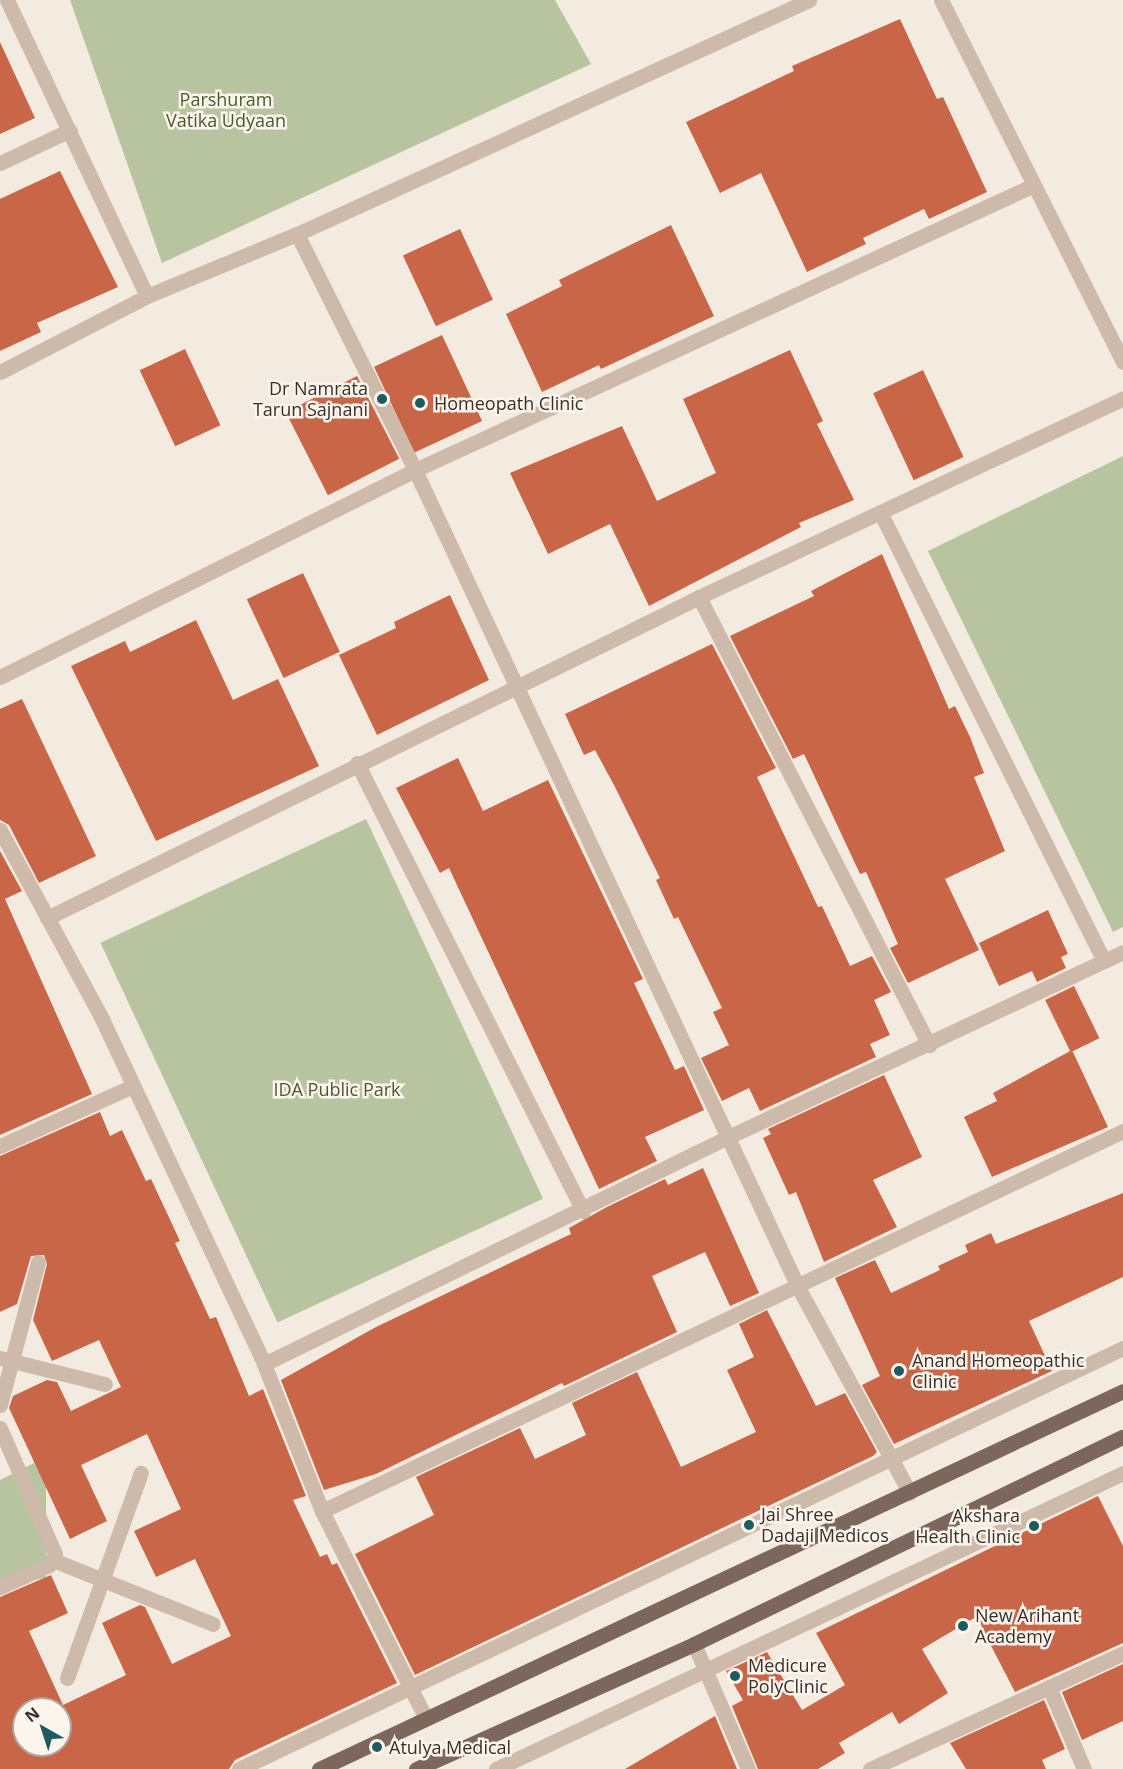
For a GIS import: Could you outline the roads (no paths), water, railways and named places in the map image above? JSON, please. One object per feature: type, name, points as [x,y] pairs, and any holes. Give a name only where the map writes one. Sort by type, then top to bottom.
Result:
[{"type":"main road","points":[[319,1769],[425,1717],[910,1493],[1123,1391]]},
{"type":"main road","points":[[416,1769],[694,1644],[1123,1437]]},
{"type":"street","points":[[7,0],[147,296]]},
{"type":"street","points":[[0,372],[147,296],[297,234],[809,0]]},
{"type":"street","points":[[941,0],[1032,186],[1123,362]]},
{"type":"street","points":[[0,163],[70,130]]},
{"type":"street","points":[[0,677],[416,470],[1032,186]]},
{"type":"street","points":[[297,234],[416,470],[726,1138],[798,1287],[910,1493]]},
{"type":"street","points":[[47,918],[357,763],[699,597],[1123,398]]},
{"type":"street","points":[[880,512],[1104,962]]},
{"type":"street","points":[[699,597],[929,1045]]},
{"type":"street","points":[[357,763],[583,1211]]},
{"type":"street","points":[[0,830],[102,1019],[264,1364],[322,1511],[425,1717]]},
{"type":"street","points":[[264,1364],[583,1211],[726,1138],[929,1045],[1123,952]]},
{"type":"street","points":[[0,1146],[133,1086]]},
{"type":"street","points":[[322,1511],[1123,1131]]},
{"type":"street","points":[[0,1405],[6,1359],[38,1262]]},
{"type":"street","points":[[239,1769],[1123,1348]]},
{"type":"street","points":[[6,1359],[105,1384]]},
{"type":"street","points":[[0,1428],[54,1547],[53,1560]]},
{"type":"street","points":[[67,1678],[141,1473]]},
{"type":"street","points":[[496,1769],[1123,1473]]},
{"type":"street","points":[[0,1587],[53,1560],[213,1624]]},
{"type":"street","points":[[694,1644],[748,1769]]},
{"type":"street","points":[[870,1769],[1123,1653]]},
{"type":"street","points":[[1048,1687],[1084,1769]]},
{"type":"place","name":"Dr Namrata Tarun Sajnani","points":[[382,399]]},
{"type":"place","name":"Homeopath Clinic","points":[[420,403]]},
{"type":"place","name":"Anand Homeopathic Clinic","points":[[899,1371]]},
{"type":"place","name":"Jai Shree Dadaji Medicos","points":[[749,1525]]},
{"type":"place","name":"Akshara Health Clinic","points":[[1034,1526]]},
{"type":"place","name":"New Arihant Academy","points":[[963,1626]]},
{"type":"place","name":"Medicure PolyClinic","points":[[735,1676]]},
{"type":"place","name":"Atulya Medical","points":[[377,1747]]},
{"type":"park label","name":"Parshuram Vatika Udyaan","points":[[226,110]]},
{"type":"park label","name":"IDA Public Park","points":[[337,1089]]}]
